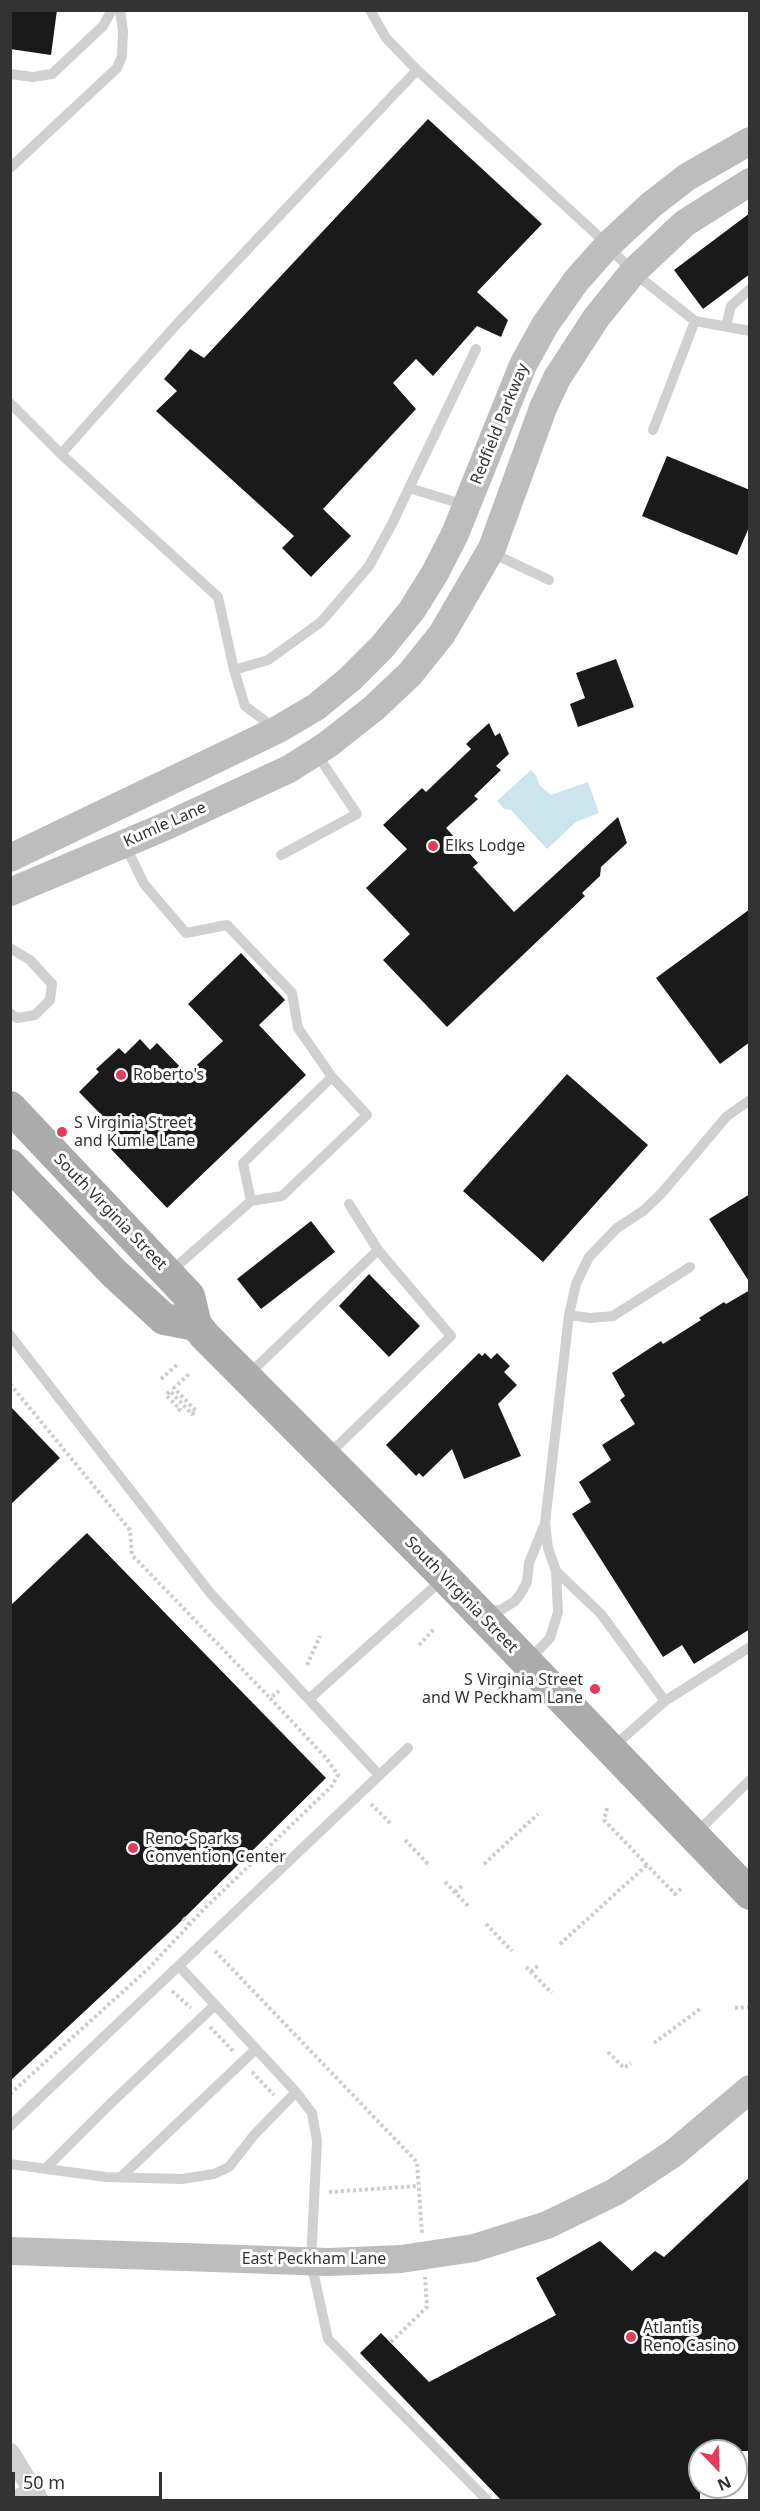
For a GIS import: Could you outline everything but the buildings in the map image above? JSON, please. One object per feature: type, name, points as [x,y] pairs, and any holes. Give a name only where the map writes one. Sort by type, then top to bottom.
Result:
[{"type":"main road","name":"South Virginia Street","points":[[10,1107],[189,1296],[196,1325],[445,1577],[750,1894]]},
{"type":"main road","points":[[10,1165],[114,1273],[164,1319],[196,1325]]},
{"type":"street","name":"Redfield Parkway","points":[[277,730],[316,707],[341,686],[382,647],[412,609],[435,573],[466,506],[523,365],[544,325],[576,281],[608,245],[651,205],[687,177],[750,141]]},
{"type":"street","name":"Redfield Parkway","points":[[316,752],[374,708],[410,674],[441,634],[489,552],[507,510],[543,408],[557,378],[596,318],[633,272],[685,223],[750,182]]},
{"type":"street","points":[[10,858],[277,730],[316,752]]},
{"type":"street","name":"Kumle Lane","points":[[10,892],[289,769],[316,752]]},
{"type":"street","name":"East Peckham Lane","points":[[10,2251],[311,2262],[364,2261],[443,2254],[491,2243],[547,2225],[582,2210],[644,2175],[675,2153],[750,2089]]},
{"type":"street","points":[[13,2462],[35,2494]]},
{"type":"lane","points":[[10,74],[33,77],[52,74],[103,26],[112,10]]},
{"type":"lane","points":[[10,168],[117,68],[122,56],[123,31],[120,10]]},
{"type":"lane","points":[[370,10],[386,38],[417,70],[608,245],[633,272],[695,321],[750,331]]},
{"type":"lane","points":[[61,454],[176,325],[417,70]]},
{"type":"lane","points":[[726,326],[731,306],[750,289]]},
{"type":"lane","points":[[653,430],[695,321]]},
{"type":"lane","points":[[234,670],[268,660],[321,622],[369,566],[392,524],[476,349]]},
{"type":"lane","points":[[10,403],[61,454],[218,597],[244,706],[277,730]]},
{"type":"lane","points":[[409,488],[466,506]]},
{"type":"lane","points":[[489,552],[549,579]]},
{"type":"lane","points":[[280,855],[357,814],[316,752]]},
{"type":"lane","points":[[124,843],[144,884],[186,933],[227,925],[292,993],[298,1028],[332,1077],[367,1114],[282,1196],[251,1201],[169,1273]]},
{"type":"lane","points":[[10,948],[30,960],[52,984],[50,1000],[35,1015],[17,1018],[10,1013]]},
{"type":"lane","points":[[251,1201],[243,1163],[332,1077]]},
{"type":"lane","points":[[527,1662],[550,1638],[558,1612],[556,1571],[548,1548],[545,1523],[569,1315],[576,1284],[589,1257],[617,1228],[643,1211],[661,1194],[727,1116],[750,1100]]},
{"type":"lane","points":[[326,1457],[451,1336],[378,1250],[350,1204]]},
{"type":"lane","points":[[246,1377],[378,1250]]},
{"type":"lane","points":[[569,1315],[590,1318],[613,1316],[690,1267]]},
{"type":"lane","points":[[10,1335],[211,1594],[379,1776]]},
{"type":"lane","points":[[477,1611],[501,1610],[515,1601],[527,1582],[529,1563],[545,1523]]},
{"type":"lane","points":[[556,1571],[601,1614],[665,1701]]},
{"type":"lane","points":[[309,1699],[445,1577]]},
{"type":"lane","points":[[610,1749],[665,1701],[750,1647]]},
{"type":"lane","points":[[10,2126],[408,1748]]},
{"type":"lane","points":[[693,1836],[750,1780]]},
{"type":"lane","points":[[179,1966],[296,2092],[312,2113],[317,2141],[311,2262],[328,2339],[487,2500]]},
{"type":"lane","points":[[46,2168],[110,2104],[216,2005]]},
{"type":"lane","points":[[121,2177],[256,2049]]},
{"type":"lane","points":[[10,2164],[121,2177],[182,2179],[214,2174],[229,2167],[254,2135],[296,2092]]},
{"type":"lane","points":[[10,2498],[35,2494]]},
{"type":"path","points":[[161,1379],[178,1363]]},
{"type":"path","points":[[178,1411],[180,1409],[166,1395],[170,1391],[192,1414],[196,1411],[174,1388],[189,1374]]},
{"type":"path","points":[[10,1384],[130,1530],[132,1555],[270,1698],[326,1758],[338,1775],[346,1777]]},
{"type":"path","points":[[419,1645],[434,1629]]},
{"type":"path","points":[[307,1665],[320,1636]]},
{"type":"path","points":[[270,1698],[279,1691]]},
{"type":"path","points":[[10,2094],[150,1968],[203,1910],[331,1787],[338,1775]]},
{"type":"path","points":[[371,1804],[390,1823]]},
{"type":"path","points":[[313,1805],[318,1808]]},
{"type":"path","points":[[607,1808],[604,1820],[647,1865],[675,1894],[683,1887]]},
{"type":"path","points":[[484,1864],[538,1814]]},
{"type":"path","points":[[405,1840],[430,1866]]},
{"type":"path","points":[[560,1944],[647,1865]]},
{"type":"path","points":[[445,1882],[470,1908]]},
{"type":"path","points":[[455,1892],[464,1884]]},
{"type":"path","points":[[183,1918],[191,1927]]},
{"type":"path","points":[[486,1924],[512,1951]]},
{"type":"path","points":[[207,1943],[417,2162],[422,2241]]},
{"type":"path","points":[[531,1972],[540,1964]]},
{"type":"path","points":[[526,1967],[552,1993]]},
{"type":"path","points":[[172,1991],[194,2011]]},
{"type":"path","points":[[735,2008],[750,2007]]},
{"type":"path","points":[[654,2043],[700,2009]]},
{"type":"path","points":[[210,2026],[234,2053]]},
{"type":"path","points":[[608,2052],[624,2068],[631,2063]]},
{"type":"path","points":[[249,2069],[275,2095]]},
{"type":"path","points":[[316,2193],[418,2186]]},
{"type":"path","points":[[391,2342],[427,2307],[425,2274]]},
{"type":"water","points":[[531,770],[537,777],[539,785],[551,795],[588,782],[599,813],[576,822],[547,849],[511,810],[504,809],[497,801]]},
{"type":"place","name":"Elks Lodge","points":[[433,846]]},
{"type":"place","name":"Roberto's","points":[[121,1075]]},
{"type":"place","name":"S Virginia Street and Kumle Lane","points":[[62,1132]]},
{"type":"place","name":"S Virginia Street and W Peckham Lane","points":[[595,1689]]},
{"type":"place","name":"Reno-Sparks Convention Center","points":[[133,1848]]},
{"type":"place","name":"Atlantis Reno Casino","points":[[631,2337]]}]
